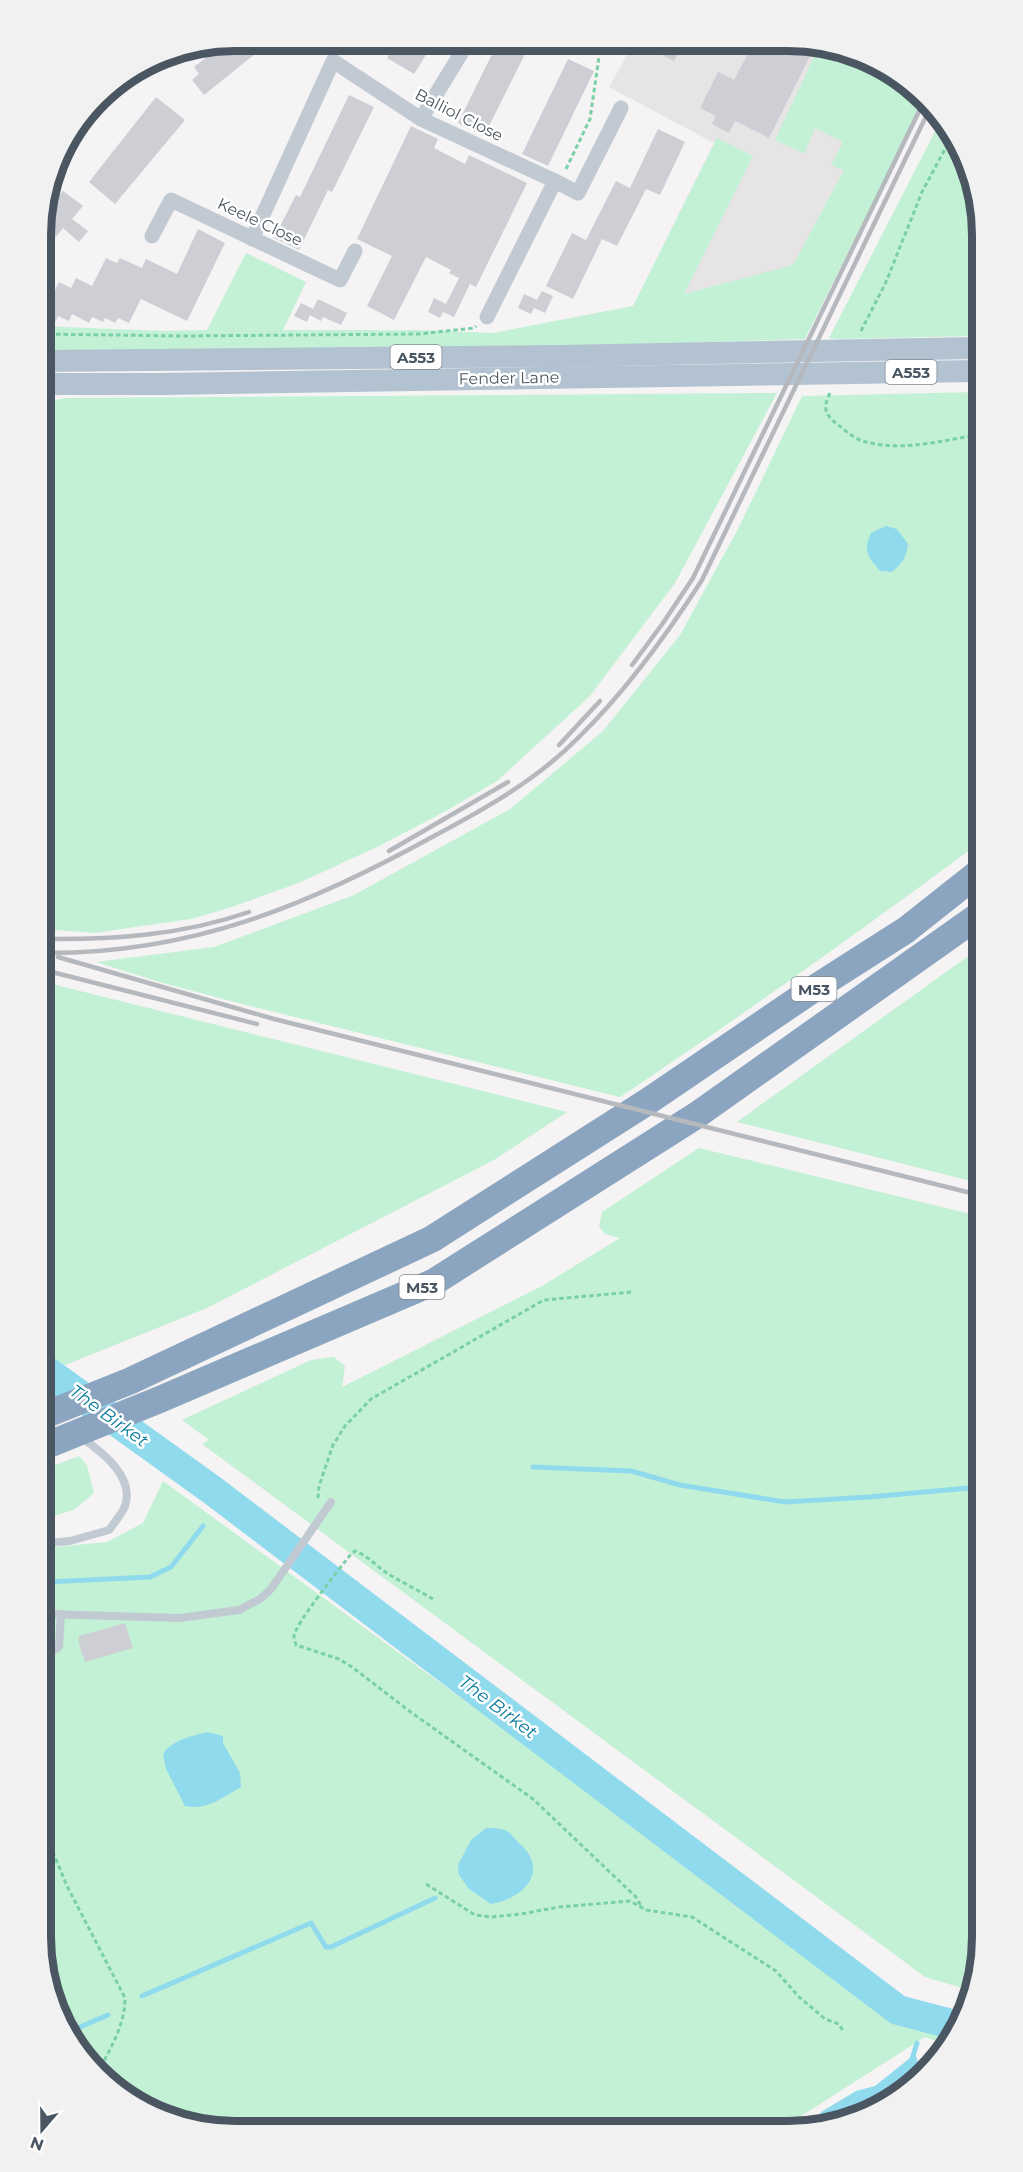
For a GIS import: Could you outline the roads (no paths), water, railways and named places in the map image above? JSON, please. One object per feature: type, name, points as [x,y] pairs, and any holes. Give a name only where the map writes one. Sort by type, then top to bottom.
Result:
[{"type":"highway","name":"M53","points":[[54,1432],[130,1381],[432,1239],[647,1102],[812,990],[906,930],[972,878]]},
{"type":"highway","name":"M53","points":[[54,1432],[161,1399],[434,1281],[697,1115],[972,920]]},
{"type":"main road","name":"Fender Lane","points":[[51,361],[791,352],[856,346],[972,348]]},
{"type":"main road","name":"Fender Lane","points":[[51,384],[972,371]]},
{"type":"street","points":[[421,119],[463,51]]},
{"type":"street","name":"Balliol Close","points":[[252,239],[333,61],[421,119],[578,193],[621,108]]},
{"type":"street","points":[[487,317],[557,183]]},
{"type":"street","name":"Keele Close","points":[[152,236],[171,200],[340,280],[355,250]]},
{"type":"lane","points":[[51,1543],[70,1541],[109,1530],[125,1506],[126,1487],[109,1457],[54,1432]]},
{"type":"lane","points":[[51,1614],[179,1618],[239,1610],[260,1599],[271,1588],[331,1502]]},
{"type":"lane","points":[[51,1652],[60,1647],[61,1614]]},
{"type":"water","points":[[886,526],[897,529],[908,544],[903,560],[892,572],[880,571],[867,549],[871,533]]},
{"type":"water","points":[[207,1732],[223,1736],[223,1743],[240,1773],[241,1787],[208,1805],[185,1806],[166,1769],[163,1754],[177,1742]]},
{"type":"water","points":[[486,1828],[509,1832],[528,1853],[533,1864],[533,1873],[522,1890],[503,1901],[491,1904],[469,1889],[459,1875],[458,1865],[471,1840]]},
{"type":"water","points":[[915,2054],[919,2065],[900,2083],[858,2107],[817,2118],[821,2112],[856,2091],[875,2086]]},
{"type":"waterway","name":"The Birket","points":[[51,1374],[212,1490],[898,2010],[950,2024]]},
{"type":"waterway","points":[[533,1467],[631,1471],[680,1485],[785,1502],[972,1488]]},
{"type":"waterway","points":[[209,1501],[212,1490]]},
{"type":"waterway","points":[[51,1582],[150,1577],[171,1567],[203,1526]]},
{"type":"waterway","points":[[142,1996],[311,1923],[326,1947],[331,1947],[435,1898]]},
{"type":"waterway","points":[[76,2029],[108,2015]]},
{"type":"waterway","points":[[912,2059],[917,2043]]},
{"type":"railway","points":[[632,665],[693,578],[921,108]]},
{"type":"railway","points":[[51,953],[98,951],[149,945],[199,935],[294,904],[387,861],[472,815],[529,780],[563,752],[597,719],[630,681],[702,580],[927,115]]},
{"type":"railway","points":[[559,745],[600,701]]},
{"type":"railway","points":[[389,851],[508,782]]},
{"type":"railway","points":[[51,939],[121,937],[173,931],[249,912]]},
{"type":"railway","points":[[58,957],[274,1019],[972,1193]]},
{"type":"railway","points":[[51,972],[257,1024]]}]
